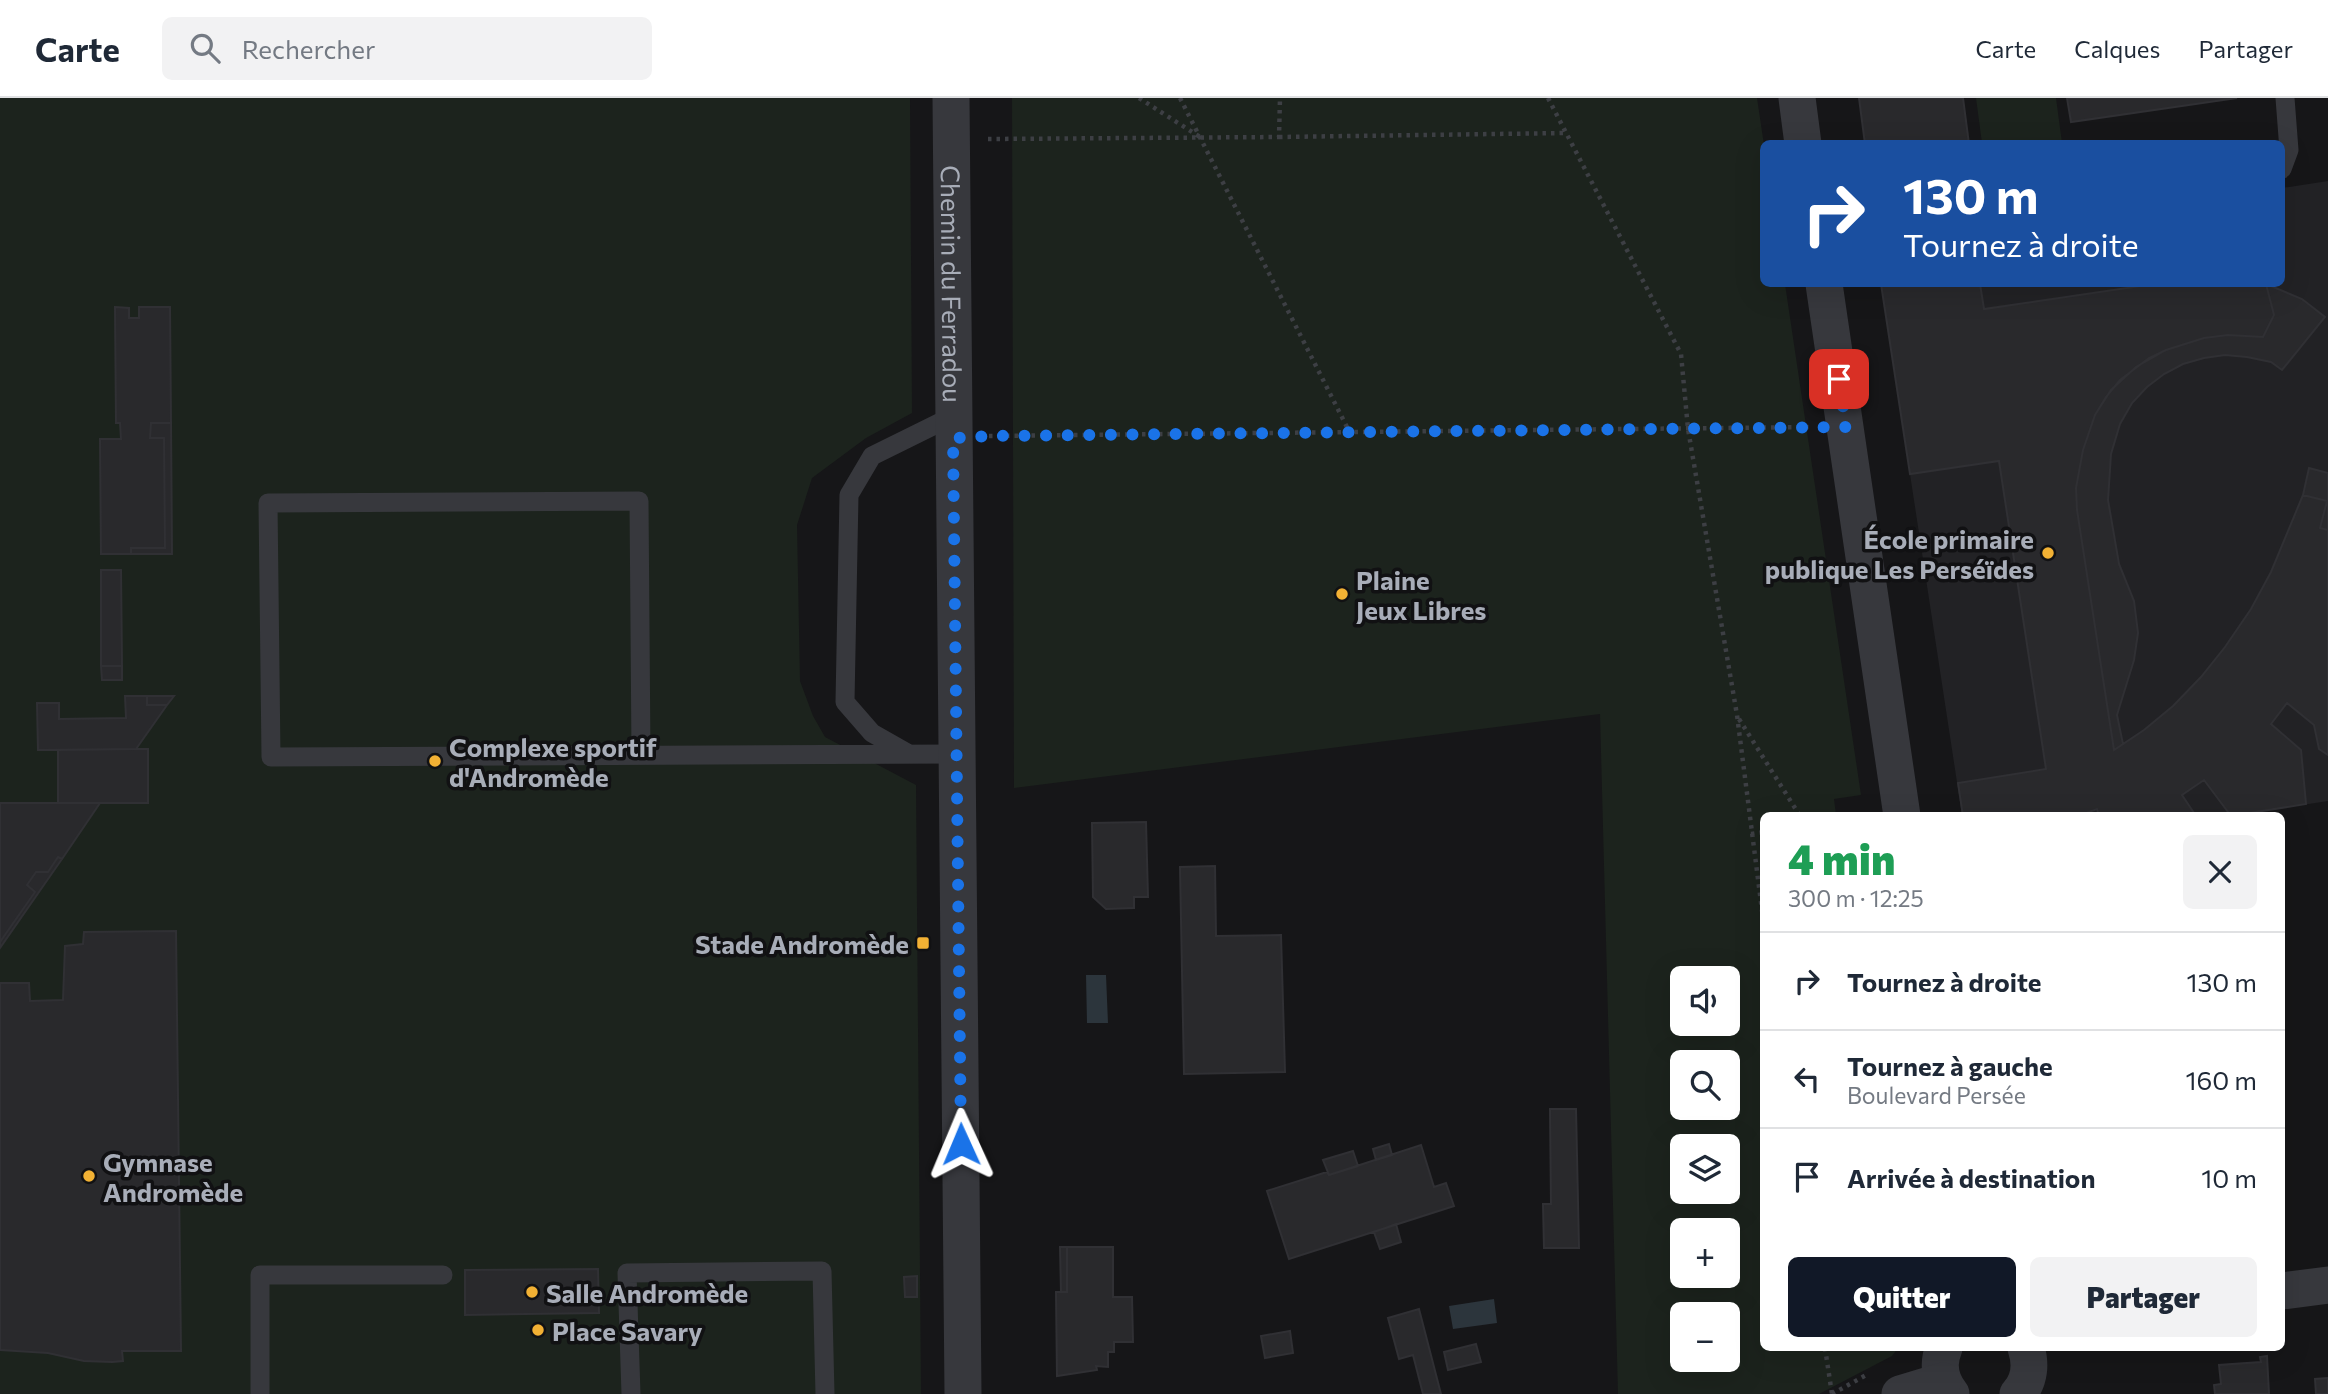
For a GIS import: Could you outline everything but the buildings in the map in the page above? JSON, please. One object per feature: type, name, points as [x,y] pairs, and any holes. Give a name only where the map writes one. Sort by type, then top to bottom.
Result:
[{"type":"street","name":"Chemin du Ferradou","points":[[951,98],[963,1394]]},
{"type":"street","points":[[1797,98],[1802,140]]},
{"type":"street","points":[[1824,287],[1901,812]]},
{"type":"street","points":[[2285,1291],[2328,1285]]},
{"type":"street","points":[[2018,1394],[2029,1375],[2035,1351]]},
{"type":"street","points":[[1900,1394],[1946,1374]]},
{"type":"lane","points":[[2285,161],[2289,150],[2286,98]]},
{"type":"lane","points":[[909,754],[872,733],[845,702],[849,495],[872,456],[953,427]]},
{"type":"lane","points":[[641,755],[639,501],[268,503],[271,757],[957,754]]},
{"type":"lane","points":[[631,1394],[627,1273],[822,1271],[825,1394]]},
{"type":"lane","points":[[260,1394],[260,1275],[443,1275]]},
{"type":"path","points":[[1139,98],[1200,138]]},
{"type":"path","points":[[1180,98],[1350,433]]},
{"type":"path","points":[[1279,137],[1280,98]]},
{"type":"path","points":[[1548,98],[1681,354],[1688,429],[1737,715],[1760,895]]},
{"type":"path","points":[[988,139],[1566,133]]},
{"type":"path","points":[[953,427],[991,436],[1846,427]]},
{"type":"path","points":[[1737,715],[1798,812]]},
{"type":"path","points":[[1751,834],[1760,833]]},
{"type":"path","points":[[1825,1351],[1832,1394]]},
{"type":"shaded area","name":"Complexe sportif d'Andromède","points":[[0,98],[910,98],[912,413],[866,438],[812,478],[797,525],[800,681],[813,716],[825,737],[916,785],[921,1394],[0,1394]]},
{"type":"shaded area","points":[[1012,98],[1757,98],[1763,140],[1760,140],[1760,287],[1785,287],[1861,795],[1834,799],[1836,812],[1760,812],[1760,1351],[1896,1351],[1892,1356],[1819,1394],[1618,1394],[1600,714],[1014,788]]},
{"type":"shaded area","points":[[1976,98],[2056,98],[2062,140],[1982,140]]},
{"type":"shaded area","points":[[2328,181],[2328,801],[2256,812],[1962,812],[1881,287],[2285,287],[2285,188]]},
{"type":"shaded area","points":[[1086,975],[1106,975],[1108,1023],[1087,1023]]},
{"type":"shaded area","points":[[1494,1299],[1497,1323],[1453,1329],[1449,1306]]},
{"type":"place","name":"École primaire publique Les Perséïdes","points":[[2048,553]]},
{"type":"place","name":"Plaine Jeux Libres","points":[[1342,594]]},
{"type":"place","name":"Complexe sportif d'Andromède","points":[[435,761]]},
{"type":"place","name":"Stade Andromède","points":[[923,943]]},
{"type":"place","name":"Gymnase Andromède","points":[[89,1176]]},
{"type":"place","name":"Salle Andromède","points":[[532,1292]]},
{"type":"place","name":"Place Savary","points":[[538,1330]]},
{"type":"route","points":[[961,1144],[953,438],[1846,427],[1839,379]]}]
